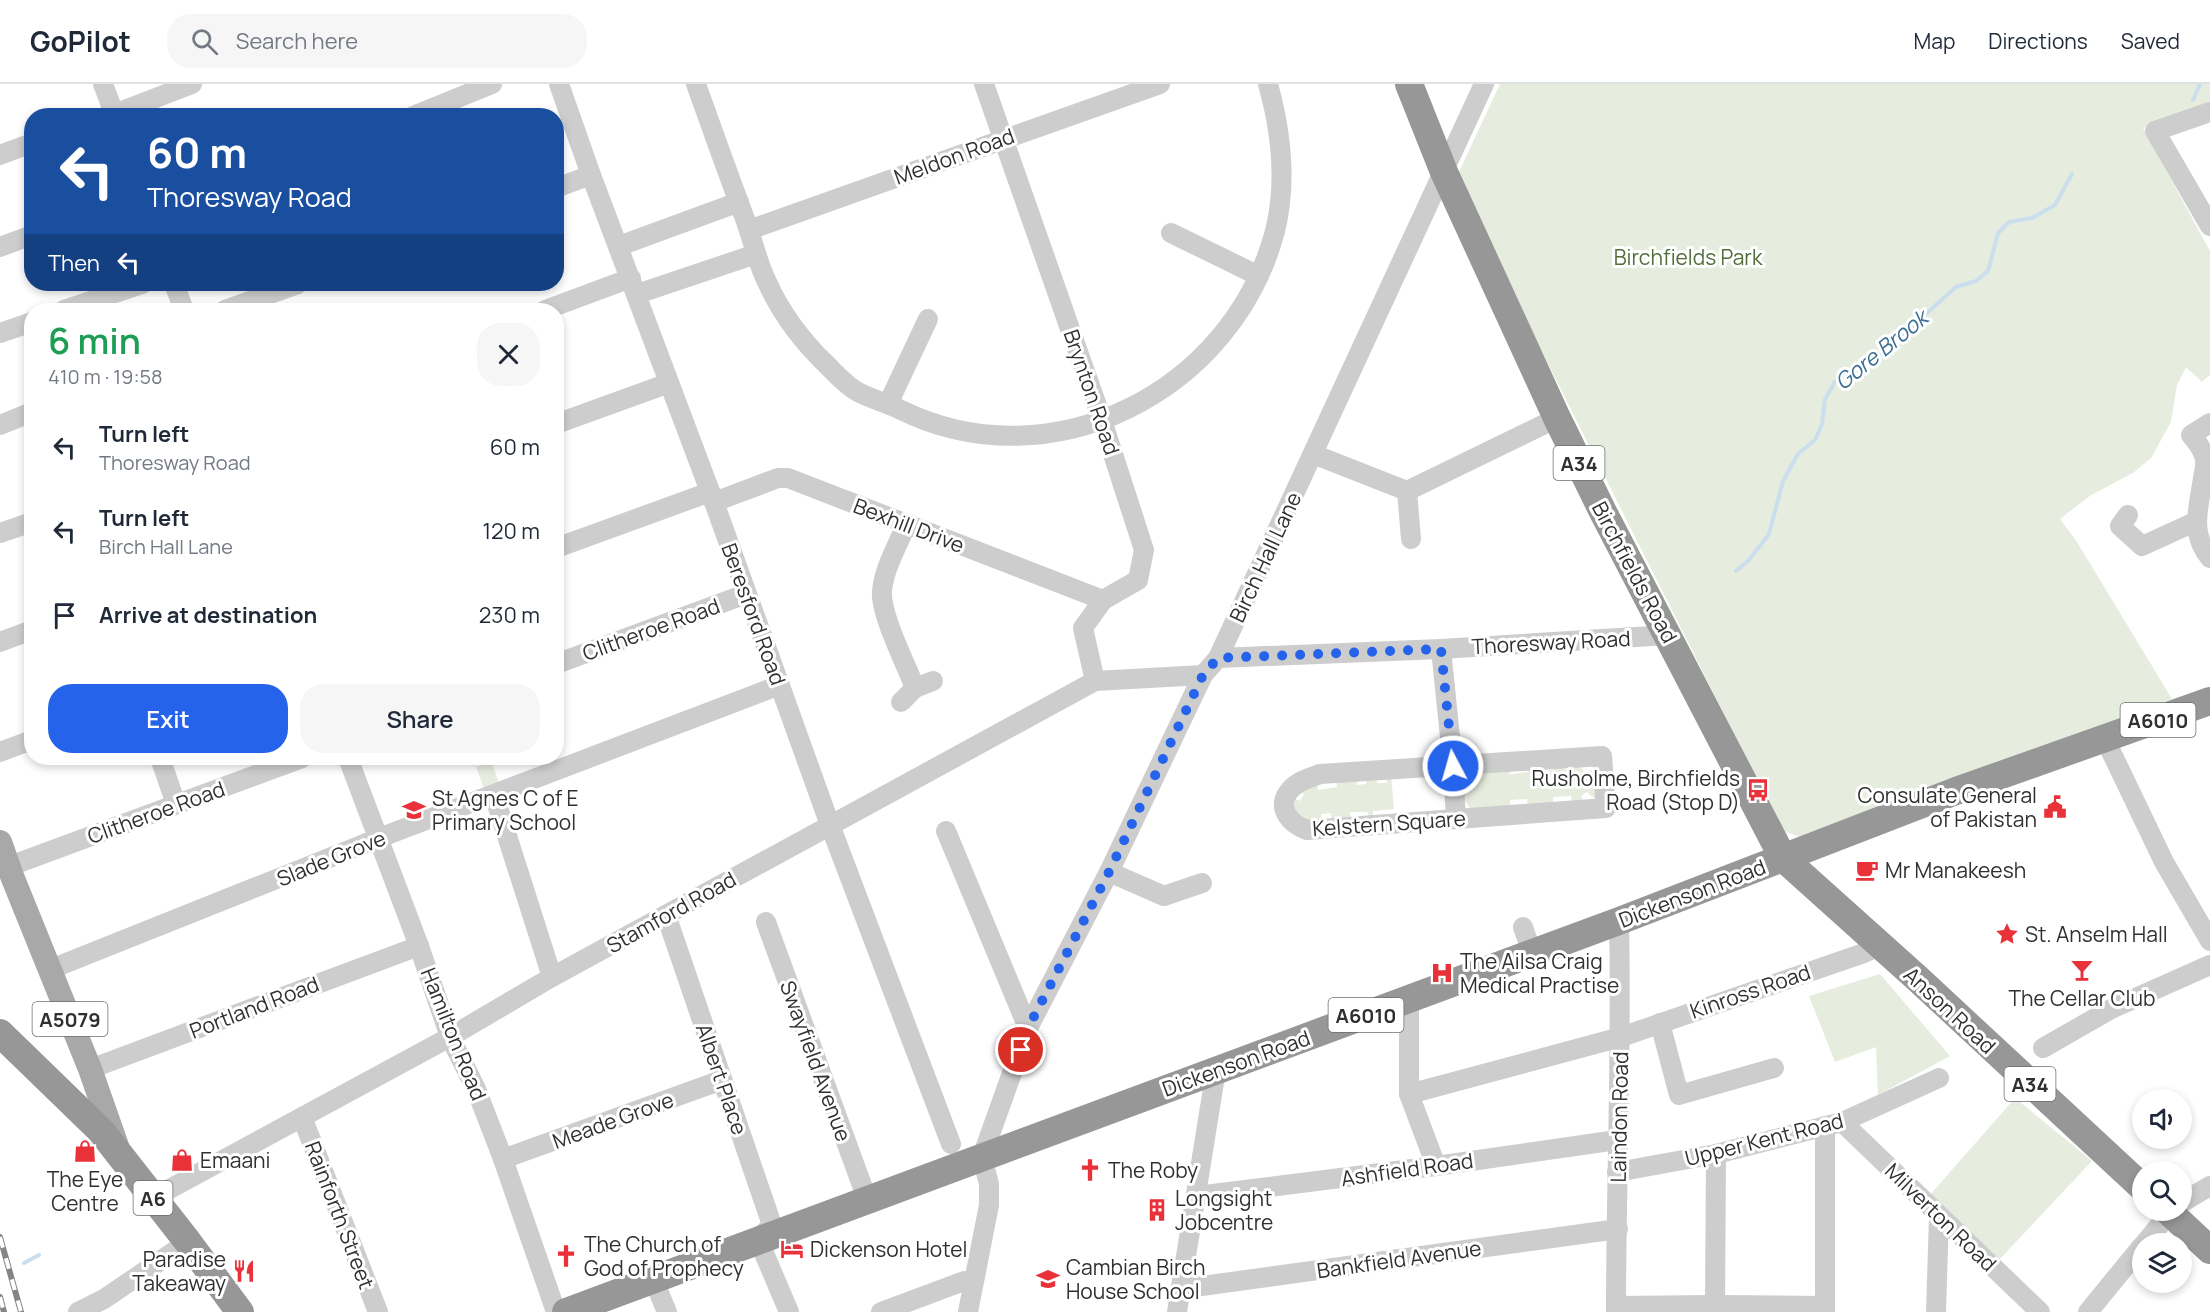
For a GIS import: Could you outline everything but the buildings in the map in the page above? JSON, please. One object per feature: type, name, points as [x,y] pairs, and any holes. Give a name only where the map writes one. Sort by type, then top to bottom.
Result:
[{"type":"highway","name":"Birchfields Road","points":[[1409,84],[1444,172],[1557,418],[1784,858]]},
{"type":"highway","name":"Dickenson Road","points":[[566,1312],[1618,921],[1956,791],[2210,701]]},
{"type":"highway","name":"Anson Road","points":[[1784,858],[2132,1178]]},
{"type":"highway","name":"A6","points":[[0,1033],[101,1131],[240,1312]]},
{"type":"highway","points":[[2184,1221],[2210,1250]]},
{"type":"main road","name":"A5079","points":[[0,842],[90,1069],[120,1154]]},
{"type":"main road","points":[[65,1095],[79,1087],[90,1069]]},
{"type":"main road","points":[[599,1312],[607,1303],[626,1291]]},
{"type":"street","points":[[103,84],[110,108]]},
{"type":"street","points":[[130,108],[192,84]]},
{"type":"street","points":[[433,108],[492,84]]},
{"type":"street","name":"Beresford Road","points":[[559,84],[712,497],[830,825],[951,1144]]},
{"type":"street","points":[[696,84],[767,284],[809,347],[858,392],[938,425],[992,435],[1046,434],[1072,429],[1138,405],[1193,366],[1228,329],[1259,276],[1275,232],[1281,177],[1278,123],[1268,84]]},
{"type":"street","name":"Brynton Road","points":[[984,84],[1102,420],[1144,550],[1138,579],[1102,600],[1083,628],[1095,681]]},
{"type":"street","name":"Meldon Road","points":[[749,230],[1160,84]]},
{"type":"street","name":"Birch Hall Lane","points":[[982,1157],[1028,1028],[1109,872],[1203,675],[1218,658],[1484,84]]},
{"type":"street","points":[[2210,112],[2155,131],[2210,226]]},
{"type":"street","points":[[0,155],[24,146]]},
{"type":"street","points":[[564,185],[591,175]]},
{"type":"street","points":[[619,246],[739,202]]},
{"type":"street","points":[[1171,233],[1259,276]]},
{"type":"street","points":[[0,247],[24,238]]},
{"type":"street","points":[[564,305],[756,254]]},
{"type":"street","points":[[85,303],[121,291]]},
{"type":"street","points":[[245,303],[278,291]]},
{"type":"street","points":[[888,404],[928,319]]},
{"type":"street","points":[[0,333],[24,325]]},
{"type":"street","points":[[564,421],[669,383]]},
{"type":"street","points":[[0,425],[24,415]]},
{"type":"street","points":[[1312,454],[1407,491],[1557,418]]},
{"type":"street","points":[[2210,423],[2191,435],[2202,451],[2205,462],[2197,535],[2202,548],[2210,558]]},
{"type":"street","name":"Bexhill Drive","points":[[564,545],[712,497],[772,480],[788,478],[1102,600]]},
{"type":"street","points":[[1407,491],[1411,539]]},
{"type":"street","points":[[2128,515],[2120,525],[2142,546],[2197,521]]},
{"type":"street","points":[[0,533],[24,525]]},
{"type":"street","points":[[906,525],[884,578],[882,592],[883,607],[916,690]]},
{"type":"street","name":"Clitheroe Road","points":[[564,660],[746,594]]},
{"type":"street","points":[[0,642],[24,633]]},
{"type":"street","name":"Thoresway Road","points":[[1218,658],[1441,649],[1668,635]]},
{"type":"street","points":[[1441,649],[1456,819]]},
{"type":"street","name":"Stamford Road","points":[[153,1198],[1095,681],[1203,675]]},
{"type":"street","name":"Slade Grove","points":[[51,969],[379,838],[780,685]]},
{"type":"street","points":[[2105,739],[2164,862],[2210,941]]},
{"type":"street","points":[[0,752],[24,743]]},
{"type":"street","name":"Kelstern Square","points":[[1602,756],[1606,808],[1497,821],[1456,819],[1307,830],[1294,826],[1286,814],[1284,801],[1290,790],[1303,780],[1320,774],[1602,756]]},
{"type":"street","points":[[162,765],[176,804]]},
{"type":"street","name":"Clitheroe Road","points":[[10,866],[283,765]]},
{"type":"street","name":"Hamilton Road","points":[[351,765],[419,946],[450,1037],[476,1089],[503,1159],[556,1312]]},
{"type":"street","points":[[494,795],[552,977]]},
{"type":"street","points":[[946,831],[1028,1028]]},
{"type":"street","points":[[1109,872],[1164,896],[1202,883]]},
{"type":"street","name":"Albert Place","points":[[666,915],[772,1225],[759,1239]]},
{"type":"street","name":"Laindon Road","points":[[1616,1309],[1617,1140],[1621,1037],[1618,921]]},
{"type":"street","name":"Swayfield Avenue","points":[[766,922],[867,1200]]},
{"type":"street","points":[[1523,927],[1532,953]]},
{"type":"street","name":"Portland Road","points":[[90,1069],[419,946]]},
{"type":"street","name":"Kinross Road","points":[[1409,1094],[1621,1037],[1879,946]]},
{"type":"street","points":[[2043,1048],[2111,1009],[2210,965]]},
{"type":"street","points":[[1409,998],[1409,1094],[1436,1166]]},
{"type":"street","points":[[1660,1023],[1679,1095],[1774,1068]]},
{"type":"street","points":[[1177,1312],[1216,1070]]},
{"type":"street","name":"Upper Kent Road","points":[[1617,1172],[1716,1154],[1834,1124],[1939,1078]]},
{"type":"street","name":"Meade Grove","points":[[503,1159],[722,1080]]},
{"type":"street","name":"Rainforth Street","points":[[302,1117],[378,1312]]},
{"type":"street","points":[[1616,1309],[1715,1305],[1825,1309],[1834,1124]]},
{"type":"street","name":"Milverton Road","points":[[1834,1124],[1939,1215],[2040,1312]]},
{"type":"street","name":"Ashfield Road","points":[[1197,1196],[1436,1166],[1617,1140]]},
{"type":"street","points":[[1715,1305],[1716,1154]]},
{"type":"street","points":[[968,1312],[989,1205],[989,1184],[982,1157]]},
{"type":"street","points":[[2192,1197],[2210,1186]]},
{"type":"street","points":[[1936,1312],[1939,1215]]},
{"type":"street","points":[[2153,1233],[2163,1221]]},
{"type":"street","name":"Bankfield Avenue","points":[[1180,1289],[1618,1229]]},
{"type":"street","points":[[759,1239],[789,1312]]},
{"type":"street","points":[[78,1312],[107,1305],[188,1242]]},
{"type":"street","points":[[2088,1312],[2132,1258]]},
{"type":"street","points":[[654,1281],[667,1312]]},
{"type":"street","points":[[881,1312],[964,1281],[973,1283]]},
{"type":"green space","name":"Birchfields Park","points":[[1500,84],[2210,84],[2210,104],[2143,128],[2210,251],[2210,375],[2202,382],[2186,367],[2177,385],[2171,422],[2151,458],[2133,473],[2091,495],[2060,519],[2077,542],[2172,699],[1801,837],[1783,831],[1457,183],[1457,176]]},
{"type":"green space","points":[[1571,760],[1588,761],[1581,768],[1587,774],[1595,767],[1598,795],[1595,799],[1587,792],[1581,796],[1585,805],[1572,807],[1571,796],[1553,797],[1553,809],[1528,810],[1527,799],[1510,800],[1510,811],[1472,810],[1463,796],[1461,786],[1466,771],[1508,764],[1510,774],[1528,772],[1527,763],[1543,761],[1544,771],[1553,770],[1553,761],[1562,761],[1563,769],[1571,769]]},
{"type":"green space","points":[[492,765],[501,788],[486,794],[476,767]]},
{"type":"green space","points":[[1355,774],[1357,785],[1366,784],[1366,774],[1376,774],[1377,783],[1387,783],[1387,774],[1391,774],[1394,809],[1373,811],[1373,821],[1369,822],[1368,812],[1350,812],[1351,824],[1332,825],[1331,813],[1321,814],[1321,825],[1297,822],[1291,797],[1300,801],[1304,794],[1297,789],[1316,779],[1318,790],[1337,787],[1336,776]]},
{"type":"green space","points":[[1880,974],[1950,1056],[1878,1095],[1876,1047],[1835,1062],[1809,996]]},
{"type":"green space","points":[[2015,1098],[2092,1161],[1999,1260],[1929,1196]]},
{"type":"waterway","name":"Gore Brook","points":[[2193,100],[2200,84]]},
{"type":"waterway","name":"Gore Brook","points":[[1736,571],[1749,560],[1769,534],[1783,481],[1798,454],[1815,440],[1822,424],[1825,399],[1835,382],[1882,353],[1956,287],[1976,281],[1988,271],[1998,233],[2009,222],[2032,218],[2055,205],[2072,174]]},
{"type":"waterway","name":"Gore Brook","points":[[24,1263],[39,1255]]},
{"type":"railway","points":[[0,1237],[21,1312]]},
{"type":"railway","points":[[0,1297],[4,1312]]},
{"type":"place","name":"Rusholme, Birchfields Road (Stop D)","points":[[1758,790]]},
{"type":"place","name":"Consulate General of Pakistan","points":[[2055,807]]},
{"type":"place","name":"St Agnes C of E Primary School","points":[[414,810]]},
{"type":"place","name":"Mr Manakeesh","points":[[1867,870]]},
{"type":"place","name":"St. Anselm Hall","points":[[2007,934]]},
{"type":"place","name":"The Cellar Club","points":[[2082,970]]},
{"type":"place","name":"The Ailsa Craig Medical Practise","points":[[1442,973]]},
{"type":"place","name":"The Eye Centre","points":[[85,1151]]},
{"type":"place","name":"Emaani","points":[[182,1160]]},
{"type":"place","name":"The Roby","points":[[1090,1170]]},
{"type":"place","name":"Longsight Jobcentre","points":[[1157,1210]]},
{"type":"place","name":"Dickenson Hotel","points":[[792,1249]]},
{"type":"place","name":"The Church of God of Prophecy","points":[[566,1256]]},
{"type":"place","name":"Paradise Takeaway","points":[[244,1271]]},
{"type":"place","name":"Cambian Birch House School","points":[[1048,1279]]},
{"type":"route","points":[[1021,1050],[1028,1028],[1109,872],[1203,675],[1218,658],[1441,649],[1453,766]]}]
